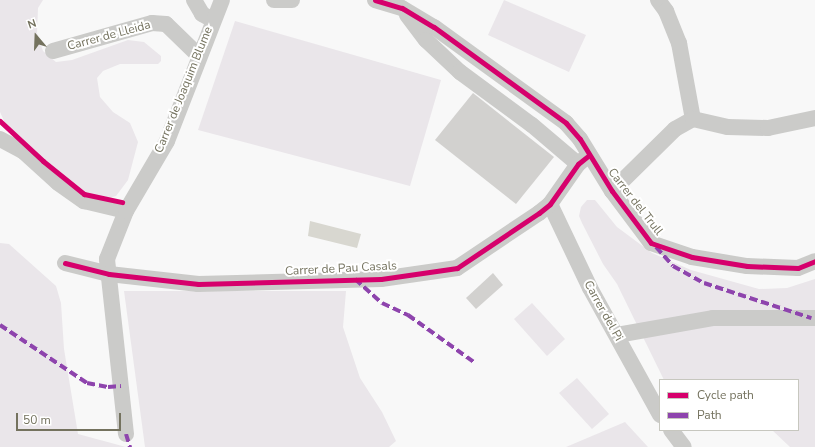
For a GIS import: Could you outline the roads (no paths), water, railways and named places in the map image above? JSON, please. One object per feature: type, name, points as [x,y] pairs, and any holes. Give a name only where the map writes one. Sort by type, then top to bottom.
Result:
[{"type":"street","points":[[194,0],[202,14],[213,20]]},
{"type":"street","points":[[274,0],[292,0]]},
{"type":"street","name":"Carrer del Trull","points":[[375,0],[402,8],[489,65],[566,123],[580,138],[583,160]]},
{"type":"street","points":[[658,0],[666,11],[679,43],[693,119]]},
{"type":"street","name":"Carrer de Joaquim Blume","points":[[126,434],[107,258],[126,211],[166,141],[213,20],[224,2]]},
{"type":"street","name":"Carrer del Trull","points":[[402,8],[426,40],[460,72],[532,125],[583,160],[612,191],[654,244],[692,257],[747,266],[798,268],[815,261]]},
{"type":"street","name":"Carrer de Lleida","points":[[53,51],[152,23],[166,24],[199,56]]},
{"type":"street","points":[[612,191],[675,129],[693,119],[728,127],[768,128],[815,118]]},
{"type":"street","points":[[0,139],[22,151],[58,183],[84,200],[126,211]]},
{"type":"street","name":"Carrer de Pau Casals","points":[[65,263],[108,274],[198,284],[381,279],[457,268],[550,204],[583,160]]},
{"type":"street","name":"Carrer del Pi","points":[[550,204],[590,288],[659,413]]},
{"type":"street","points":[[617,335],[713,318],[815,318]]},
{"type":"street","points":[[672,431],[684,447]]}]
